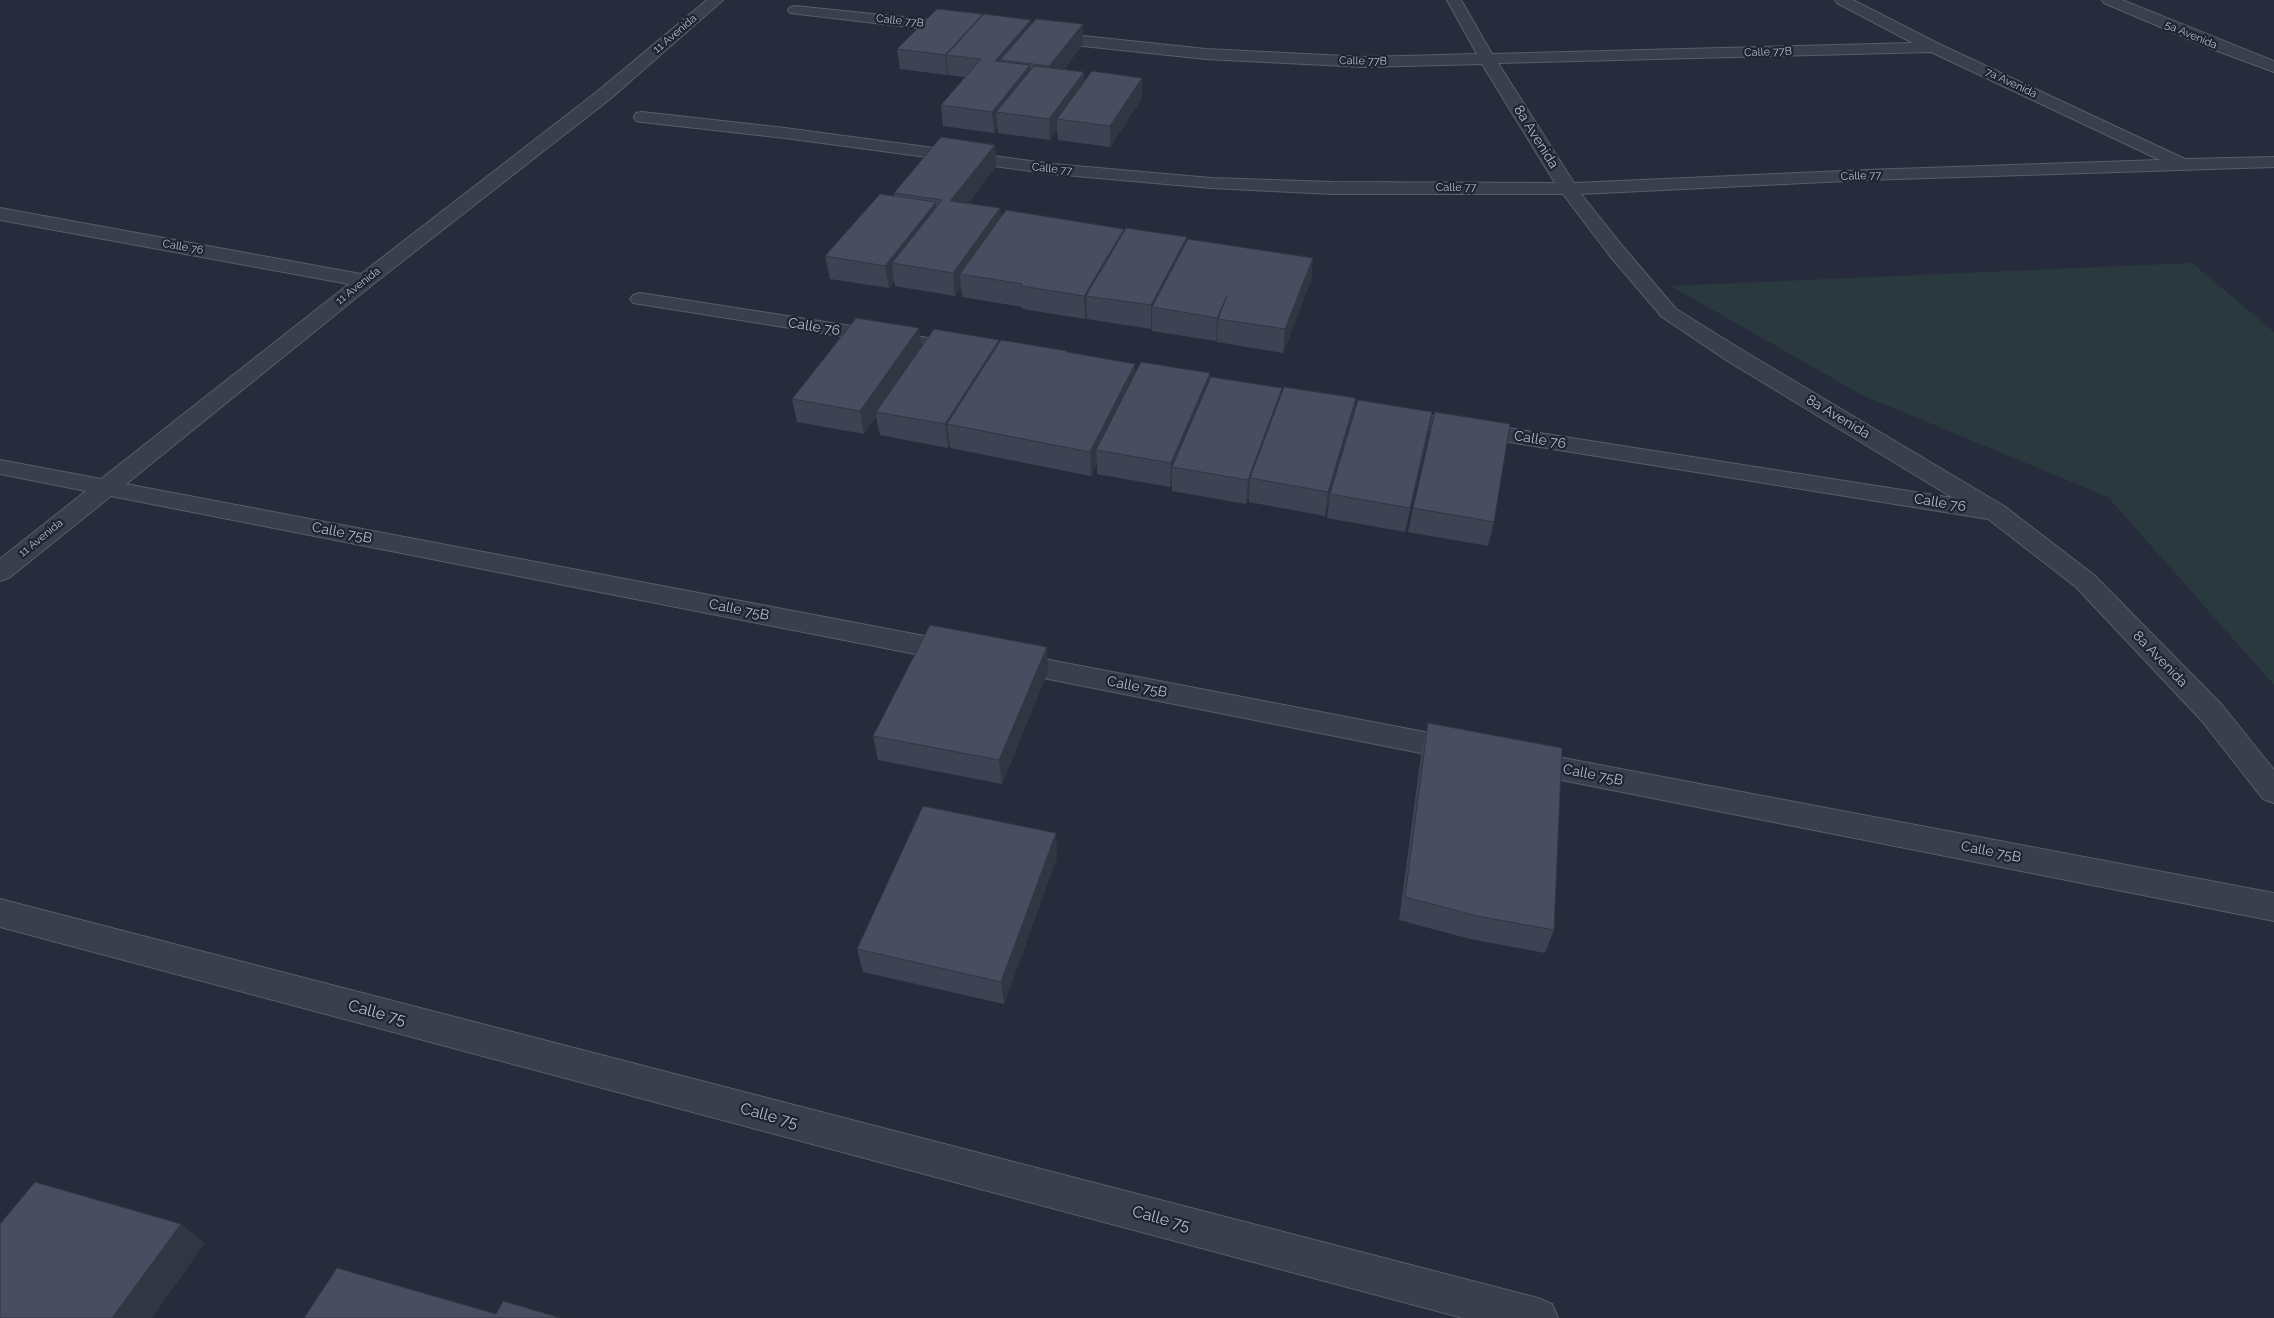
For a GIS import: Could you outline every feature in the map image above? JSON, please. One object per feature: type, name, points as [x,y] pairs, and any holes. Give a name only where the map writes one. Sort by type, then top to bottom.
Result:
[{"type":"street","name":"11 Avenida","points":[[0,572],[104,487],[604,95],[716,0]]},
{"type":"street","name":"8a Avenida","points":[[1454,0],[1488,60],[1568,188],[1617,252],[1669,313],[1734,355],[1995,512],[2085,581],[2212,713],[2274,791]]},
{"type":"street","name":"7a Avenida","points":[[1842,0],[1933,47],[2181,163]]},
{"type":"street","name":"5a Avenida","points":[[2109,0],[2218,46],[2274,67]]},
{"type":"street","name":"Calle 77B","points":[[795,10],[979,30]]},
{"type":"street","name":"Calle 77B","points":[[1028,36],[1226,55],[1365,62],[1933,47]]},
{"type":"street","name":"Calle 77","points":[[642,116],[1053,169],[1211,183],[1333,188],[1568,188],[2181,163],[2243,163],[2270,170]]},
{"type":"street","name":"Calle 76","points":[[0,214],[365,281]]},
{"type":"street","name":"Calle 76","points":[[640,299],[984,353]]},
{"type":"street","name":"Calle 76","points":[[1377,415],[1995,512]]},
{"type":"street","name":"Calle 75B","points":[[0,467],[2274,907]]},
{"type":"street","name":"Calle 75","points":[[0,913],[1538,1318]]},
{"type":"shaded area","points":[[2192,263],[2274,332],[2274,685],[2108,497],[1862,395],[1671,286]]},
{"type":"building","points":[[937,9],[983,14],[945,55],[897,49]]},
{"type":"building","points":[[984,14],[1031,20],[995,61],[1030,65],[992,112],[941,105],[981,59],[946,55]]},
{"type":"building","points":[[1036,19],[1083,24],[1049,66],[1000,60]]},
{"type":"building","points":[[1034,66],[1084,72],[1049,119],[996,112]]},
{"type":"building","points":[[1092,71],[1142,78],[1110,126],[1057,119]]},
{"type":"building","points":[[941,137],[995,145],[950,201],[1000,208],[953,273],[892,263],[942,200],[894,193]]},
{"type":"building","points":[[880,194],[936,202],[885,266],[825,256]]},
{"type":"building","points":[[1006,210],[1124,229],[1084,296],[960,274]]},
{"type":"building","points":[[1126,228],[1187,237],[1151,305],[1086,296]]},
{"type":"building","points":[[1188,239],[1313,258],[1285,329],[1218,319],[1227,296],[1217,318],[1152,307]]},
{"type":"building","points":[[856,318],[919,328],[860,411],[792,399]]},
{"type":"building","points":[[934,329],[999,340],[945,424],[876,412]]},
{"type":"building","points":[[1001,340],[1135,364],[1090,452],[947,424]]},
{"type":"building","points":[[1141,362],[1210,373],[1171,463],[1096,450]]},
{"type":"building","points":[[1211,377],[1282,388],[1248,480],[1172,467]]},
{"type":"building","points":[[1284,387],[1356,398],[1328,492],[1250,478]]},
{"type":"building","points":[[1358,400],[1432,412],[1410,508],[1330,494]]},
{"type":"building","points":[[1435,412],[1510,424],[1494,522],[1413,508]]},
{"type":"building","points":[[930,625],[1047,647],[999,760],[873,736]]},
{"type":"building","points":[[1428,723],[1562,748],[1554,930],[1477,916],[1405,897]]},
{"type":"building","points":[[923,806],[1056,833],[1001,982],[857,949]]},
{"type":"building","points":[[35,1182],[181,1224],[112,1318],[0,1318],[0,1224]]},
{"type":"building","points":[[337,1268],[496,1314],[503,1301],[561,1318],[304,1318]]}]
